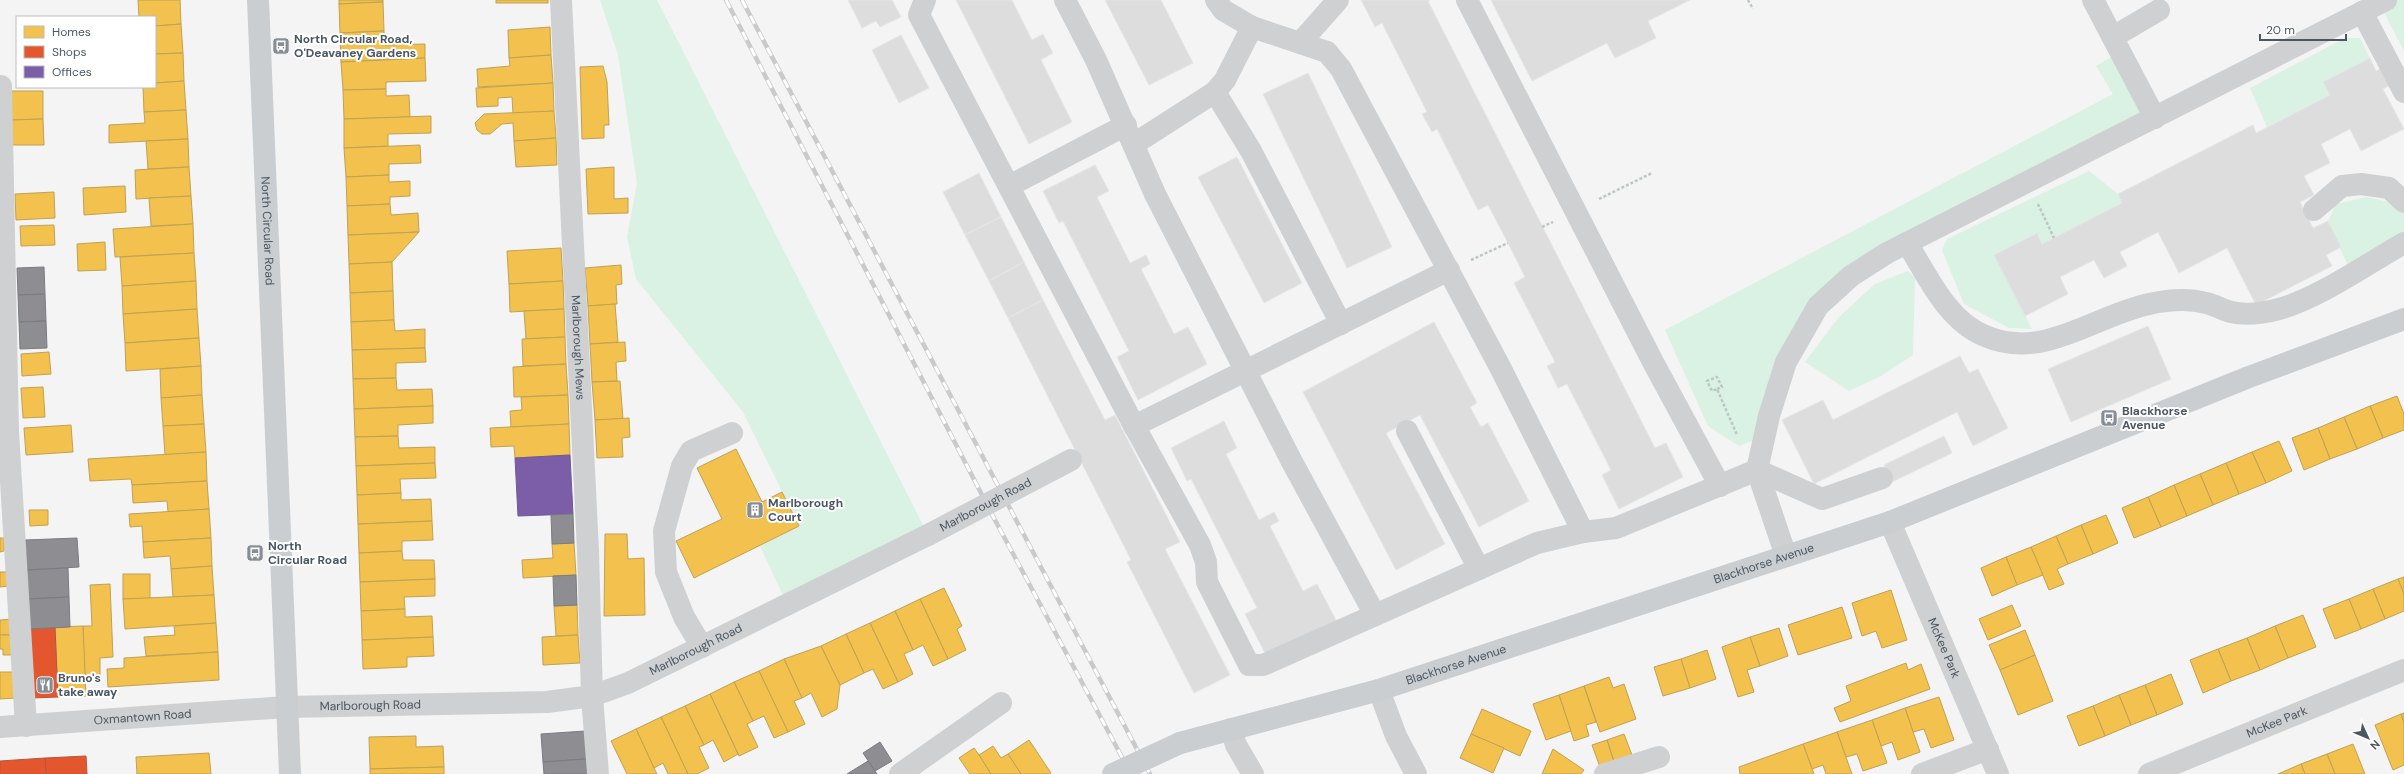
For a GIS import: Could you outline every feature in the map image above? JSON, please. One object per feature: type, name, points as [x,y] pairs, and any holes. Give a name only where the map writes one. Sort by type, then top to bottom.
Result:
[{"type":"main road","name":"North Circular Road","points":[[258,0],[286,707],[290,774]]},
{"type":"main road","name":"Blackhorse Avenue","points":[[1113,774],[1180,743],[1379,690],[1890,522],[2249,377],[2404,319]]},
{"type":"street","name":"Marlborough Mews","points":[[561,0],[588,551],[592,696],[598,774]]},
{"type":"street","points":[[1065,0],[1130,135],[1155,194],[1246,371],[1375,615]]},
{"type":"street","points":[[1216,0],[1223,10],[1252,27],[1327,52],[1341,69],[1449,270],[1583,532]]},
{"type":"street","points":[[1300,43],[1338,0]]},
{"type":"street","points":[[1467,0],[1653,362],[1720,486]]},
{"type":"street","points":[[2093,0],[2155,118]]},
{"type":"street","points":[[1786,556],[1757,470],[1769,416],[1786,362],[1806,324],[1818,306],[1852,276],[1907,243],[2386,0]]},
{"type":"street","points":[[923,1],[919,15],[1134,426],[1200,546],[1206,562],[1207,582],[1249,664],[1263,665],[1537,543],[1583,532],[1616,528],[1757,470],[1822,499],[1882,478]]},
{"type":"street","points":[[2113,37],[2159,10]]},
{"type":"street","points":[[2362,12],[2404,92]]},
{"type":"street","points":[[1009,186],[1187,112],[1215,92],[1225,80],[1252,27]]},
{"type":"street","points":[[1,86],[8,432],[26,726]]},
{"type":"street","points":[[1215,92],[1251,151],[1341,324]]},
{"type":"street","points":[[2314,210],[2342,186],[2361,184],[2389,188],[2404,202]]},
{"type":"street","points":[[1907,243],[1946,304],[1958,319],[1986,337],[2033,344],[2062,337],[2101,320],[2148,304],[2177,300],[2205,302],[2232,312],[2254,314],[2280,309],[2317,292],[2404,243]]},
{"type":"street","points":[[1134,426],[1449,270]]},
{"type":"street","points":[[1407,431],[1479,569]]},
{"type":"street","points":[[702,647],[684,617],[666,572],[664,531],[682,466],[691,451],[732,433]]},
{"type":"street","name":"Marlborough Road","points":[[286,707],[547,702],[592,696],[628,683],[702,647],[928,535],[1071,460]]},
{"type":"street","name":"McKee Park","points":[[1890,522],[1998,774]]},
{"type":"street","name":"McKee Park","points":[[2149,774],[2404,670]]},
{"type":"street","points":[[1379,690],[1396,736],[1416,774]]},
{"type":"street","points":[[900,774],[1001,703]]},
{"type":"street","name":"Oxmantown Road","points":[[0,727],[286,707]]},
{"type":"street","points":[[1231,729],[1236,745],[1253,774]]},
{"type":"street","points":[[1922,774],[1988,749]]},
{"type":"street","points":[[1605,774],[1660,756]]},
{"type":"path","points":[[1748,0],[1753,9]]},
{"type":"path","points":[[2028,182],[2054,238]]},
{"type":"path","points":[[1449,270],[1508,243]]},
{"type":"path","points":[[1717,377],[1722,387],[1717,389],[1712,391],[1708,381],[1717,377]]},
{"type":"path","points":[[1717,389],[1741,446],[1757,470]]},
{"type":"green space","points":[[600,0],[657,0],[928,535],[787,604],[760,546],[799,526],[743,412],[636,279],[627,237],[637,183],[618,55]]},
{"type":"green space","points":[[2386,0],[2404,0],[2404,51],[2379,3]]},
{"type":"green space","points":[[2345,38],[2360,38],[2370,58],[2323,82],[2330,95],[2267,127],[2250,88]]},
{"type":"green space","points":[[2116,54],[2146,113],[1845,273],[1757,439],[1739,446],[1708,426],[1665,330],[2113,94],[2096,66]]},
{"type":"green space","points":[[2089,171],[2118,194],[2122,203],[2042,244],[2036,233],[1994,255],[2032,329],[2009,328],[1964,304],[1942,250],[1947,239]]},
{"type":"green space","points":[[2366,197],[2394,203],[2404,212],[2404,234],[2349,268],[2328,221],[2336,204]]},
{"type":"green space","points":[[1908,271],[1915,278],[1913,355],[1881,376],[1849,391],[1805,362],[1839,317],[1875,284]]},
{"type":"building: Homes","points":[[138,0],[180,0],[181,24],[156,26],[156,16],[139,16]]},
{"type":"building: Homes","points":[[339,0],[383,0],[383,2],[339,4]]},
{"type":"building: Homes","points":[[496,0],[548,0],[548,3],[496,3]]},
{"type":"building: Homes","points":[[383,2],[384,31],[340,33],[339,4]]},
{"type":"building: Homes","points":[[181,24],[183,53],[156,54],[156,26]]},
{"type":"building: Homes","points":[[550,27],[551,55],[509,58],[508,30]]},
{"type":"building: Homes","points":[[384,31],[385,45],[425,44],[425,58],[341,62],[340,33]]},
{"type":"building: Homes","points":[[183,53],[184,81],[156,83],[156,54]]},
{"type":"building: Homes","points":[[551,55],[553,83],[478,87],[477,69],[510,66],[509,58]]},
{"type":"building: Homes","points":[[425,58],[426,81],[386,82],[386,89],[343,90],[341,62]]},
{"type":"building: Homes","points":[[603,66],[607,82],[609,125],[604,125],[604,138],[582,139],[580,67]]},
{"type":"building: Homes","points":[[184,81],[186,110],[144,112],[143,88],[156,88],[156,83]]},
{"type":"building: Homes","points":[[553,83],[554,111],[513,114],[512,97],[498,98],[498,106],[477,107],[476,88]]},
{"type":"building: Homes","points":[[386,89],[386,96],[409,95],[410,117],[344,119],[343,90]]},
{"type":"building: Homes","points":[[11,91],[43,91],[43,119],[11,120]]},
{"type":"building: Homes","points":[[186,110],[188,139],[109,143],[109,125],[145,123],[144,112]]},
{"type":"building: Homes","points":[[554,111],[556,138],[514,141],[513,123],[502,124],[490,134],[482,134],[477,130],[475,123],[484,114]]},
{"type":"building: Homes","points":[[431,116],[431,133],[388,134],[388,146],[344,148],[344,119]]},
{"type":"building: Homes","points":[[43,119],[44,145],[12,145],[11,120]]},
{"type":"building: Homes","points":[[556,138],[557,165],[516,167],[514,141]]},
{"type":"building: Homes","points":[[188,139],[189,167],[148,169],[146,141]]},
{"type":"building: Homes","points":[[420,145],[421,163],[389,164],[389,175],[346,177],[344,148]]},
{"type":"building: Homes","points":[[189,167],[191,196],[136,199],[135,170]]},
{"type":"building: Homes","points":[[614,167],[614,199],[628,198],[628,213],[588,214],[586,169]]},
{"type":"building: Homes","points":[[389,175],[389,182],[410,181],[410,196],[390,197],[390,204],[347,206],[346,177]]},
{"type":"building: Homes","points":[[125,186],[126,212],[84,215],[83,188]]},
{"type":"building: Homes","points":[[54,192],[55,218],[16,220],[15,194]]},
{"type":"building: Homes","points":[[191,196],[193,224],[151,226],[149,198]]},
{"type":"building: Homes","points":[[390,204],[391,215],[418,213],[419,232],[348,235],[347,206]]},
{"type":"building: Homes","points":[[193,224],[194,253],[115,257],[113,229]]},
{"type":"building: Homes","points":[[54,225],[55,245],[21,246],[20,226]]},
{"type":"building: Homes","points":[[419,232],[392,262],[349,264],[348,235]]},
{"type":"building: Homes","points":[[105,242],[106,270],[78,271],[77,244]]},
{"type":"building: Homes","points":[[561,248],[563,281],[509,284],[507,251]]},
{"type":"building: Homes","points":[[194,253],[196,281],[122,286],[120,257]]},
{"type":"building: Homes","points":[[392,262],[393,291],[350,293],[349,264]]},
{"type":"building: Homes","points":[[621,265],[622,284],[616,285],[617,304],[588,306],[585,268]]},
{"type":"building: Homes","points":[[196,281],[197,309],[123,314],[122,286]]},
{"type":"building: Homes","points":[[563,281],[564,309],[510,312],[509,284]]},
{"type":"building: Homes","points":[[393,291],[394,320],[351,322],[350,293]]},
{"type":"building: Homes","points":[[615,304],[618,342],[590,344],[588,306]]},
{"type":"building: Homes","points":[[197,309],[199,338],[125,343],[123,314]]},
{"type":"building: Homes","points":[[564,309],[565,337],[526,339],[524,311]]},
{"type":"building: Homes","points":[[394,320],[395,331],[425,329],[425,348],[352,350],[351,322]]},
{"type":"building: Homes","points":[[565,337],[566,364],[523,366],[522,339]]},
{"type":"building: Homes","points":[[199,338],[201,366],[126,371],[125,343]]},
{"type":"building: Homes","points":[[625,342],[626,361],[616,362],[617,381],[592,382],[590,344]]},
{"type":"building: Homes","points":[[425,348],[426,362],[396,363],[396,378],[353,379],[352,350]]},
{"type":"building: Homes","points":[[49,352],[51,374],[22,376],[21,354]]},
{"type":"building: Homes","points":[[566,364],[568,395],[514,397],[513,367]]},
{"type":"building: Homes","points":[[201,366],[202,395],[161,398],[160,369]]},
{"type":"building: Homes","points":[[396,378],[397,390],[432,389],[433,406],[354,409],[353,379]]},
{"type":"building: Homes","points":[[620,381],[623,419],[595,420],[592,382]]},
{"type":"building: Homes","points":[[43,387],[45,417],[23,418],[21,388]]},
{"type":"building: Homes","points":[[202,395],[204,424],[163,426],[161,398]]},
{"type":"building: Homes","points":[[568,395],[569,424],[511,427],[510,411],[522,410],[521,397]]},
{"type":"building: Homes","points":[[2397,396],[2404,414],[2404,430],[2383,438],[2370,406]]},
{"type":"building: Homes","points":[[433,406],[433,423],[398,425],[398,436],[355,437],[354,409]]},
{"type":"building: Homes","points":[[2370,406],[2383,438],[2357,449],[2344,417]]},
{"type":"building: Homes","points":[[2344,417],[2357,449],[2330,459],[2318,428]]},
{"type":"building: Homes","points":[[629,418],[630,437],[622,438],[623,457],[597,458],[595,420]]},
{"type":"building: Homes","points":[[204,424],[206,452],[165,455],[163,426]]},
{"type":"building: Homes","points":[[569,424],[570,455],[515,458],[514,446],[491,447],[490,428]]},
{"type":"building: Homes","points":[[71,425],[73,452],[26,455],[24,428]]},
{"type":"building: Homes","points":[[2318,428],[2330,459],[2304,470],[2292,438]]},
{"type":"building: Homes","points":[[398,436],[399,448],[435,447],[435,463],[356,466],[355,437]]},
{"type":"building: Homes","points":[[2279,441],[2292,471],[2266,483],[2252,452]]},
{"type":"building: Homes","name":"Marlborough Court","points":[[736,449],[762,502],[782,492],[799,526],[694,578],[676,541],[722,519],[697,468]]},
{"type":"building: Homes","points":[[206,452],[207,481],[132,485],[131,479],[90,481],[88,459]]},
{"type":"building: Homes","points":[[2252,452],[2266,483],[2239,494],[2226,463]]},
{"type":"building: Homes","points":[[435,463],[436,478],[400,479],[401,493],[357,495],[356,466]]},
{"type":"building: Homes","points":[[2226,463],[2239,494],[2213,505],[2200,474]]},
{"type":"building: Homes","points":[[2200,474],[2213,505],[2187,516],[2174,485]]},
{"type":"building: Homes","points":[[207,481],[209,509],[168,512],[167,501],[133,503],[132,485]]},
{"type":"building: Homes","points":[[2174,485],[2187,516],[2161,527],[2148,497]]},
{"type":"building: Homes","points":[[401,493],[401,500],[431,499],[432,521],[358,524],[357,495]]},
{"type":"building: Homes","points":[[2148,497],[2161,527],[2134,538],[2122,508]]},
{"type":"building: Homes","points":[[209,509],[211,538],[143,542],[142,526],[130,527],[129,514]]},
{"type":"building: Homes","points":[[29,510],[48,510],[48,525],[30,526]]},
{"type":"building: Homes","points":[[2106,515],[2118,543],[2093,554],[2081,525]]},
{"type":"building: Homes","points":[[432,521],[433,540],[402,541],[402,551],[359,553],[358,524]]},
{"type":"building: Homes","points":[[2081,525],[2093,554],[2068,564],[2056,536]]},
{"type":"building: Homes","points":[[605,534],[627,534],[628,559],[644,558],[645,615],[604,616]]},
{"type":"building: Homes","points":[[2056,536],[2068,564],[2057,569],[2064,584],[2049,590],[2031,547]]},
{"type":"building: Homes","points":[[0,538],[4,538],[4,551],[0,552]]},
{"type":"building: Homes","points":[[211,538],[212,566],[171,569],[170,556],[144,558],[143,542]]},
{"type":"building: Homes","points":[[574,543],[576,575],[523,578],[522,560],[553,558],[552,544]]},
{"type":"building: Homes","points":[[2031,547],[2043,575],[2017,585],[2006,557]]},
{"type":"building: Homes","points":[[402,551],[403,560],[434,560],[435,579],[360,582],[359,553]]},
{"type":"building: Homes","points":[[2006,557],[2017,585],[1992,596],[1981,568]]},
{"type":"building: Homes","points":[[212,566],[214,595],[173,597],[171,569]]},
{"type":"building: Homes","points":[[0,572],[9,572],[9,586],[0,587]]},
{"type":"building: Homes","points":[[123,574],[150,574],[150,599],[123,599]]},
{"type":"building: Homes","points":[[2404,577],[2404,594],[2398,579]]},
{"type":"building: Homes","points":[[435,579],[435,596],[404,597],[405,609],[361,611],[360,582]]},
{"type":"building: Homes","points":[[2398,579],[2404,594],[2404,611],[2385,619],[2373,589]]},
{"type":"building: Homes","points":[[110,584],[113,657],[100,658],[100,675],[84,675],[83,626],[92,626],[90,585]]},
{"type":"building: Homes","points":[[944,588],[962,626],[957,629],[966,650],[948,659],[920,599]]},
{"type":"building: Homes","points":[[2373,589],[2385,619],[2361,629],[2349,599]]},
{"type":"building: Homes","points":[[1891,590],[1907,640],[1882,648],[1876,631],[1862,636],[1852,603]]},
{"type":"building: Homes","points":[[214,595],[216,623],[125,629],[123,599]]},
{"type":"building: Homes","points":[[920,599],[948,659],[933,666],[923,645],[913,650],[895,611]]},
{"type":"building: Homes","points":[[2349,599],[2361,629],[2335,639],[2323,609]]},
{"type":"building: Homes","points":[[577,605],[578,635],[556,636],[554,606]]},
{"type":"building: Homes","points":[[2012,605],[2021,626],[1988,640],[1979,619]]},
{"type":"building: Homes","points":[[1842,607],[1852,638],[1798,655],[1788,625]]},
{"type":"building: Homes","points":[[405,609],[405,617],[432,616],[433,637],[362,640],[361,611]]},
{"type":"building: Homes","points":[[895,611],[913,650],[904,654],[913,674],[898,682],[870,623]]},
{"type":"building: Homes","points":[[2303,615],[2316,647],[2288,658],[2275,626]]},
{"type":"building: Homes","points":[[12,619],[12,635],[0,635],[0,620]]},
{"type":"building: Homes","points":[[216,623],[218,652],[146,656],[144,637],[175,635],[174,626]]},
{"type":"building: Homes","points":[[870,623],[898,682],[883,689],[873,669],[864,673],[846,634]]},
{"type":"building: Homes","points":[[83,626],[86,696],[58,697],[55,627]]},
{"type":"building: Homes","points":[[2275,626],[2288,658],[2260,670],[2247,638]]},
{"type":"building: Homes","points":[[1779,628],[1788,656],[1760,666],[1750,637]]},
{"type":"building: Homes","points":[[2025,630],[2035,655],[2000,670],[1989,645]]},
{"type":"building: Homes","points":[[846,634],[864,673],[840,685],[821,646]]},
{"type":"building: Homes","points":[[0,635],[12,635],[13,655],[3,655],[3,649],[0,649]]},
{"type":"building: Homes","points":[[578,635],[580,663],[543,665],[542,637]]},
{"type":"building: Homes","points":[[433,637],[434,656],[407,657],[407,667],[363,669],[362,640]]},
{"type":"building: Homes","points":[[1750,637],[1760,666],[1747,670],[1754,692],[1738,697],[1722,647]]},
{"type":"building: Homes","points":[[2247,638],[2260,670],[2231,681],[2218,649]]},
{"type":"building: Homes","points":[[821,646],[840,685],[837,709],[822,717],[811,693],[802,698],[784,659]]},
{"type":"building: Homes","points":[[2218,649],[2231,681],[2203,693],[2190,660]]},
{"type":"building: Homes","points":[[1707,650],[1716,679],[1690,688],[1681,659]]},
{"type":"building: Homes","points":[[218,652],[219,680],[108,687],[107,669],[124,668],[124,658]]},
{"type":"building: Homes","points":[[2035,655],[2053,701],[2018,715],[2000,670]]},
{"type":"building: Homes","points":[[784,659],[802,698],[794,701],[805,724],[788,732],[759,671]]},
{"type":"building: Homes","points":[[1681,659],[1690,688],[1663,696],[1654,667]]},
{"type":"building: Homes","points":[[1906,663],[1908,670],[1921,664],[1930,689],[1840,722],[1834,708],[1851,701],[1846,686]]},
{"type":"building: Homes","points":[[759,671],[788,732],[774,738],[764,716],[753,721],[734,682]]},
{"type":"building: Homes","points":[[0,672],[14,672],[15,698],[0,699]]},
{"type":"building: Homes","points":[[2171,674],[2183,704],[2157,715],[2145,685]]},
{"type":"building: Homes","points":[[1609,677],[1613,688],[1624,684],[1636,719],[1600,732],[1584,686]]},
{"type":"building: Homes","points":[[734,682],[753,721],[747,724],[758,747],[739,756],[710,694]]},
{"type":"building: Homes","points":[[2145,685],[2157,715],[2131,725],[2119,695]]},
{"type":"building: Homes","points":[[1584,686],[1596,722],[1586,725],[1589,736],[1574,741],[1559,695]]},
{"type":"building: Homes","points":[[710,694],[738,754],[724,762],[713,740],[704,745],[685,706]]},
{"type":"building: Homes","points":[[1559,695],[1571,731],[1546,740],[1533,704]]},
{"type":"building: Homes","points":[[2119,695],[2131,725],[2105,736],[2093,706]]},
{"type":"building: Homes","points":[[1939,697],[1954,740],[1931,748],[1924,729],[1913,732],[1905,708]]},
{"type":"building: Homes","points":[[685,706],[704,745],[699,747],[709,768],[697,774],[688,774],[661,717]]},
{"type":"building: Homes","points":[[2093,706],[2105,736],[2079,746],[2067,716]]},
{"type":"building: Homes","points":[[1905,708],[1920,752],[1898,760],[1892,742],[1881,746],[1872,720]]},
{"type":"building: Homes","points":[[1482,709],[1531,731],[1520,756],[1471,734]]},
{"type":"building: Homes","points":[[2404,713],[2404,723],[2401,714]]},
{"type":"building: Homes","points":[[2401,714],[2404,723],[2404,765],[2393,770],[2375,725]]},
{"type":"building: Homes","points":[[661,717],[688,774],[668,774],[663,763],[654,768],[636,729]]},
{"type":"building: Homes","points":[[1872,720],[1887,763],[1863,771],[1857,754],[1846,757],[1837,732]]},
{"type":"building: Homes","points":[[636,729],[657,774],[627,774],[611,741]]},
{"type":"building: Homes","points":[[1837,732],[1852,774],[1826,774],[1823,765],[1812,769],[1803,744]]},
{"type":"building: Homes","points":[[1471,734],[1504,748],[1493,773],[1460,758]]},
{"type":"building: Homes","points":[[1624,734],[1632,755],[1614,762],[1607,740]]},
{"type":"building: Homes","points":[[416,736],[416,747],[443,746],[444,767],[370,769],[369,737]]},
{"type":"building: Homes","points":[[1029,740],[1051,773],[1021,774],[1008,754]]},
{"type":"building: Homes","points":[[1607,740],[1614,762],[1600,767],[1592,745]]},
{"type":"building: Homes","points":[[1803,744],[1814,774],[1740,774],[1739,767]]},
{"type":"building: Homes","points":[[2353,744],[2365,774],[2335,774],[2327,754]]},
{"type":"building: Homes","points":[[993,746],[1001,758],[1008,754],[1021,774],[991,774],[979,755]]},
{"type":"building: Homes","points":[[974,748],[991,774],[970,774],[959,758]]},
{"type":"building: Homes","points":[[1553,749],[1584,770],[1581,774],[1542,774]]},
{"type":"building: Homes","points":[[209,753],[211,774],[137,774],[136,757]]},
{"type":"building: Homes","points":[[2327,754],[2335,774],[2305,774],[2301,764]]},
{"type":"building: Homes","points":[[2301,764],[2305,774],[2278,774]]},
{"type":"building: Homes","points":[[444,767],[444,774],[370,774],[370,769]]},
{"type":"building: Shops","points":[[55,627],[58,697],[32,698],[29,629]]},
{"type":"building: Shops","points":[[86,756],[87,774],[46,774],[45,758]]},
{"type":"building: Shops","points":[[45,758],[46,774],[0,774],[0,761]]},
{"type":"building: Offices","points":[[570,455],[573,514],[518,516],[515,458]]},
{"type":"building: Industry","points":[[44,267],[45,294],[18,295],[17,268]]},
{"type":"building: Industry","points":[[45,294],[46,321],[19,322],[18,295]]},
{"type":"building: Industry","points":[[46,321],[47,348],[20,349],[19,322]]},
{"type":"building: Industry","points":[[573,514],[574,543],[552,544],[551,515]]},
{"type":"building: Industry","points":[[77,538],[79,567],[27,570],[25,540]]},
{"type":"building: Industry","points":[[68,568],[69,597],[28,599],[27,570]]},
{"type":"building: Industry","points":[[576,575],[577,605],[554,606],[553,576]]},
{"type":"building: Industry","points":[[69,597],[70,627],[29,629],[28,599]]},
{"type":"building: Industry","points":[[585,731],[586,759],[543,762],[541,734]]},
{"type":"building: Industry","points":[[880,742],[892,761],[875,771],[863,753]]},
{"type":"building: Industry","points":[[586,759],[587,774],[544,774],[543,762]]},
{"type":"building: Industry","points":[[868,761],[877,774],[847,774]]},
{"type":"building: Other","points":[[848,0],[892,0],[901,17],[880,27],[876,21],[862,28]]},
{"type":"building: Other","points":[[956,0],[1012,0],[1032,40],[1043,34],[1053,53],[1041,60],[1072,122],[1029,144]]},
{"type":"building: Other","points":[[1105,0],[1161,0],[1193,63],[1149,85]]},
{"type":"building: Other","points":[[1361,0],[1430,0],[1428,1],[1655,448],[1666,443],[1683,477],[1619,509],[1602,475],[1611,470],[1567,384],[1558,388],[1547,366],[1555,362],[1514,283],[1525,277],[1508,243],[1488,205],[1478,210],[1437,129],[1432,132],[1422,114],[1427,112],[1382,23],[1375,27]]},
{"type":"building: Other","points":[[1491,0],[1690,0],[1648,21],[1656,38],[1615,58],[1607,43],[1532,81]]},
{"type":"building: Other","points":[[901,35],[929,88],[899,103],[872,50]]},
{"type":"building: Other","points":[[2370,58],[2376,71],[2385,66],[2394,83],[2383,89],[2404,129],[2361,151],[2350,129],[2321,144],[2330,163],[2304,176],[2314,195],[2300,202],[2313,228],[2328,221],[2341,247],[2326,255],[2332,266],[2256,305],[2227,248],[2179,273],[2158,232],[2120,252],[2127,266],[2104,278],[2094,260],[2060,277],[2068,294],[2025,316],[1994,255],[2037,233],[2042,244],[2122,203],[2118,194],[2253,125],[2256,133],[2330,95],[2323,82]]},
{"type":"building: Other","points":[[1308,73],[1392,247],[1347,268],[1263,94]]},
{"type":"building: Other","points":[[1237,157],[1302,283],[1264,303],[1198,177]]},
{"type":"building: Other","points":[[1095,165],[1109,191],[1097,197],[1130,263],[1146,255],[1150,264],[1141,269],[1174,334],[1188,327],[1207,364],[1138,400],[1117,357],[1129,351],[1063,221],[1059,223],[1043,191]]},
{"type":"building: Other","points":[[979,173],[1001,217],[965,235],[943,192]]},
{"type":"building: Other","points":[[1001,217],[1024,262],[989,281],[965,235]]},
{"type":"building: Other","points":[[1024,262],[1043,300],[1008,318],[989,281]]},
{"type":"building: Other","points":[[1043,300],[1105,420],[1115,415],[1180,542],[1165,549],[1230,675],[1194,693],[1127,562],[1131,560],[1008,318]]},
{"type":"building: Other","points":[[1434,322],[1477,403],[1470,407],[1481,427],[1488,423],[1529,501],[1479,527],[1420,415],[1386,433],[1445,544],[1396,570],[1303,392]]},
{"type":"building: Other","points":[[2148,326],[2171,379],[2071,422],[2048,369]]},
{"type":"building: Other","points":[[1960,356],[1969,373],[1978,369],[2008,428],[1973,446],[1957,412],[1814,484],[1782,420],[1823,400],[1833,420]]},
{"type":"building: Other","points":[[1224,421],[1237,448],[1226,454],[1259,520],[1274,512],[1279,521],[1270,526],[1303,591],[1317,584],[1337,622],[1267,657],[1245,614],[1257,608],[1191,479],[1187,481],[1171,448]]},
{"type":"building: Other","points":[[1944,436],[1952,453],[1892,482],[1884,465]]},
{"type":"railway","points":[[726,0],[996,522],[1131,774]]},
{"type":"railway","points":[[742,0],[1150,774]]},
{"type":"place","name":"North Circular Road, O'Deavaney Gardens","points":[[281,46]]},
{"type":"place","name":"Blackhorse Avenue","points":[[2109,418]]},
{"type":"place","name":"Marlborough Court","points":[[755,510]]},
{"type":"place","name":"North Circular Road","points":[[255,553]]},
{"type":"place","name":"Bruno's take away","points":[[45,685]]}]
